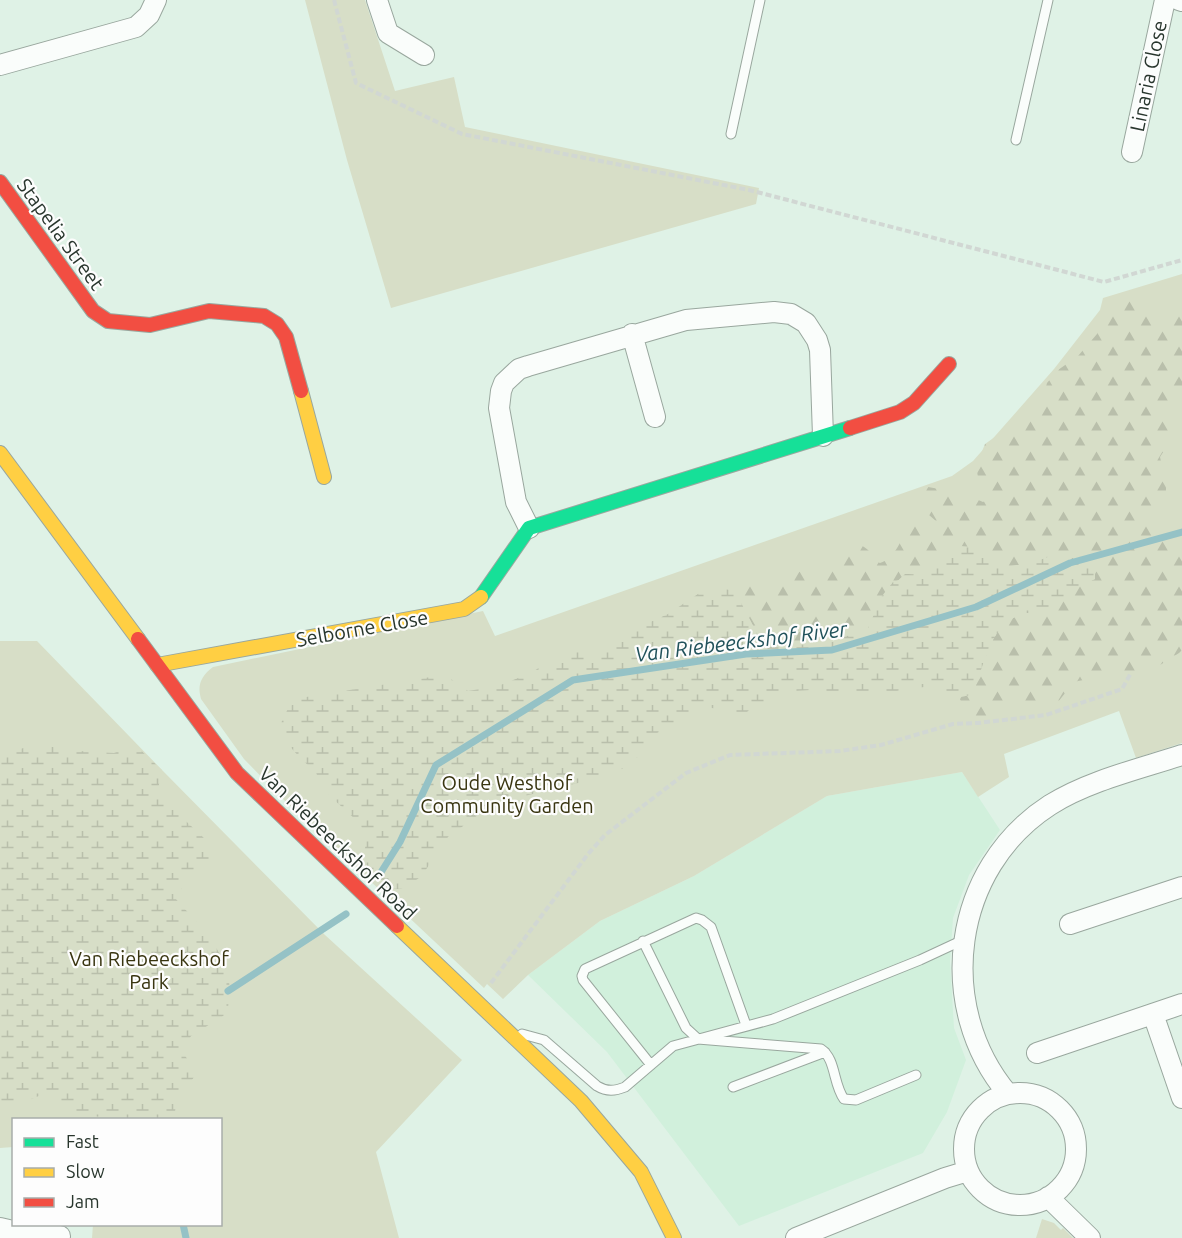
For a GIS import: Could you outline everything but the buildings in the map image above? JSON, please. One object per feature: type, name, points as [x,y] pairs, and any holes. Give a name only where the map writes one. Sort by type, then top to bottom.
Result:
[{"type":"street","points":[[0,65],[136,27],[149,15],[156,0]]},
{"type":"street","points":[[377,0],[388,33],[424,55]]},
{"type":"street","name":"Linaria Close","points":[[1132,152],[1165,0]]},
{"type":"street","name":"Stapelia Street","points":[[0,182],[93,311],[108,321],[150,325],[209,311],[264,316],[277,324],[286,337],[324,477]]},
{"type":"street","points":[[823,436],[820,350],[813,331],[791,314],[774,312],[686,320],[519,369],[504,383],[499,408],[516,502],[529,528],[823,436],[907,408],[949,364]]},
{"type":"street","points":[[632,334],[655,417]]},
{"type":"street","name":"Van Riebeeckshof Road","points":[[0,453],[237,773],[581,1101],[641,1172],[674,1238]]},
{"type":"street","name":"Selborne Close","points":[[157,665],[464,609],[483,596],[529,528]]},
{"type":"street","points":[[1008,1094],[991,1074],[966,1010],[961,972],[963,940],[976,894],[987,872],[1007,843],[1050,805],[1085,788],[1182,755]]},
{"type":"street","points":[[1070,924],[1182,887]]},
{"type":"street","points":[[1037,1053],[1182,1004]]},
{"type":"street","points":[[1153,1014],[1182,1098]]},
{"type":"street","points":[[1022,1092],[1036,1095],[1050,1101],[1061,1110],[1072,1129],[1076,1150],[1074,1164],[1068,1177],[1048,1197],[1036,1202],[1023,1205],[1003,1202],[985,1192],[975,1183],[968,1171],[964,1155],[964,1139],[969,1123],[979,1109],[992,1100],[1022,1092]]},
{"type":"street","points":[[796,1238],[945,1178],[968,1171]]},
{"type":"street","points":[[1048,1197],[1090,1238]]},
{"type":"street","points":[[0,1228],[26,1234],[60,1236]]},
{"type":"lane","points":[[731,134],[760,0]]},
{"type":"lane","points":[[1016,140],[1048,0]]},
{"type":"lane","points":[[651,1065],[582,976],[585,969],[696,918],[711,927],[746,1025]]},
{"type":"lane","points":[[510,1034],[524,1034],[544,1040],[591,1082],[603,1089],[616,1090],[625,1087],[673,1046],[773,1019],[920,960],[963,940]]},
{"type":"lane","points":[[643,941],[686,1028],[698,1039],[820,1049],[828,1056],[839,1092],[844,1099],[856,1100],[916,1075]]},
{"type":"lane","points":[[733,1087],[825,1052]]},
{"type":"path","points":[[334,0],[356,83],[462,134],[749,190],[1104,282],[1182,260]]},
{"type":"path","points":[[478,1004],[491,982],[605,835],[687,773],[730,755],[840,751],[881,745],[953,724],[1046,715],[1122,689],[1131,673]]},
{"type":"shaded area","points":[[962,772],[1000,830],[969,875],[953,918],[950,962],[954,1028],[966,1060],[947,1112],[923,1153],[739,1226],[607,1052],[528,975],[600,921],[694,876],[827,796]]},
{"type":"green space","points":[[305,0],[365,0],[395,91],[454,77],[465,127],[759,188],[756,204],[391,308],[347,160]]},
{"type":"green space","name":"Oude Westhof Community Garden","points":[[1182,274],[1182,743],[1136,758],[1119,711],[1004,754],[1009,777],[978,797],[962,772],[827,796],[694,876],[600,921],[528,975],[503,999],[487,984],[484,988],[282,798],[244,759],[201,699],[201,681],[213,667],[483,611],[495,636],[952,476],[973,461],[1054,369],[1100,310],[1103,298]]},
{"type":"green space","points":[[1129,295],[1135,296],[1150,306],[1152,323],[1163,325],[1173,304],[1182,299],[1182,398],[1173,415],[1176,432],[1160,457],[1165,480],[1165,497],[1150,523],[1161,536],[1182,536],[1182,650],[1179,653],[1149,672],[1123,673],[1073,683],[1058,702],[1007,706],[990,716],[978,719],[967,714],[959,697],[972,695],[988,650],[1000,629],[1019,615],[1051,612],[1069,592],[1095,579],[1072,560],[1062,555],[1008,566],[993,562],[976,548],[947,548],[940,562],[932,570],[921,574],[905,574],[882,596],[868,628],[852,636],[822,635],[806,645],[777,639],[767,643],[761,641],[737,595],[749,585],[770,592],[806,567],[832,568],[840,563],[842,540],[864,547],[880,563],[885,561],[894,553],[909,526],[914,524],[930,531],[935,527],[936,521],[922,509],[923,492],[928,487],[962,493],[983,502],[988,499],[988,493],[978,477],[976,466],[985,444],[1009,427],[1036,418],[1047,383],[1058,370],[1078,356],[1097,334],[1110,308]]},
{"type":"green space","points":[[952,546],[975,548],[994,564],[1002,566],[1014,566],[1062,555],[1074,556],[1085,559],[1095,567],[1095,579],[1070,592],[1051,612],[1019,615],[1000,629],[988,650],[972,695],[959,697],[943,690],[924,687],[869,695],[811,690],[781,692],[745,713],[739,714],[703,706],[680,724],[657,733],[639,756],[615,774],[508,800],[486,809],[447,838],[421,877],[401,889],[389,889],[362,861],[366,841],[364,832],[331,797],[314,771],[288,744],[281,727],[283,717],[300,698],[437,676],[448,677],[468,691],[498,686],[557,660],[565,652],[571,650],[595,652],[618,644],[635,629],[668,614],[698,594],[715,588],[727,589],[737,595],[761,641],[777,639],[806,645],[822,635],[852,636],[868,628],[882,596],[893,582],[905,574],[921,574],[932,570],[940,562],[947,548]]},
{"type":"green space","name":"Van Riebeeckshof Park","points":[[0,641],[37,641],[325,935],[462,1060],[376,1152],[399,1238],[92,1238],[93,1226],[222,1226],[222,1118],[12,1118],[12,1147],[0,1148]]},
{"type":"green space","points":[[40,745],[78,751],[114,753],[135,745],[162,770],[157,794],[206,840],[215,863],[189,878],[175,898],[206,934],[225,964],[229,984],[228,1013],[191,1036],[182,1051],[197,1074],[177,1097],[174,1118],[80,1116],[41,1095],[6,1110],[0,1109],[0,755]]},
{"type":"green space","points":[[1042,1219],[1054,1223],[1061,1230],[1063,1228],[1073,1238],[1036,1238]]},
{"type":"waterway","name":"Van Riebeeckshof River","points":[[378,877],[400,842],[436,765],[573,680],[746,654],[832,650],[976,607],[1070,563],[1182,532]]},
{"type":"waterway","name":"Van Riebeeckshof River","points":[[228,991],[346,914]]},
{"type":"waterway","points":[[183,1226],[186,1238]]},
{"type":"traffic: fast","points":[[481,597],[529,528],[850,428]]},
{"type":"traffic: slow","points":[[301,391],[324,477]]},
{"type":"traffic: slow","points":[[0,453],[138,639]]},
{"type":"traffic: slow","points":[[157,665],[464,609],[481,597]]},
{"type":"traffic: slow","points":[[397,926],[581,1101],[641,1172],[674,1238]]},
{"type":"traffic: jam","points":[[0,182],[93,311],[108,321],[150,325],[209,311],[264,316],[277,324],[286,337],[301,391]]},
{"type":"traffic: jam","points":[[850,428],[900,412],[914,403],[949,364]]},
{"type":"traffic: jam","points":[[138,639],[237,773],[397,926]]}]
